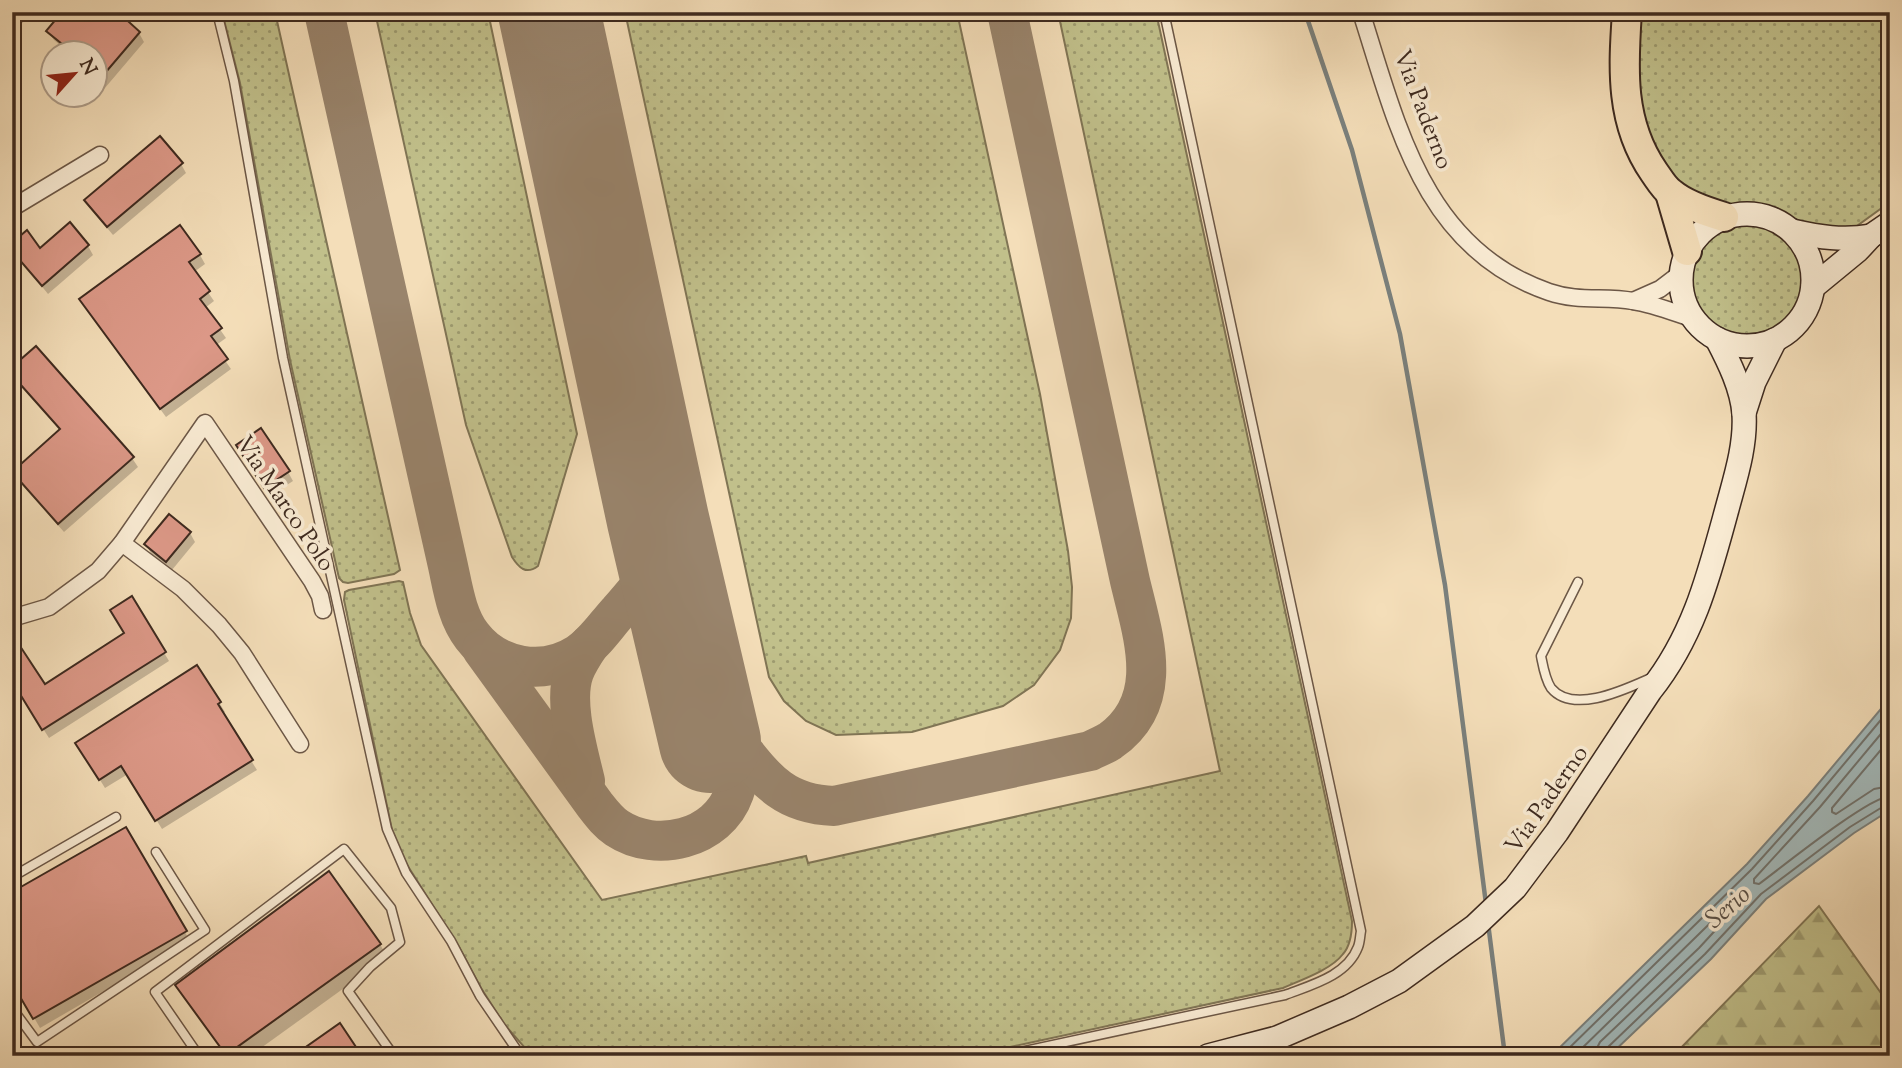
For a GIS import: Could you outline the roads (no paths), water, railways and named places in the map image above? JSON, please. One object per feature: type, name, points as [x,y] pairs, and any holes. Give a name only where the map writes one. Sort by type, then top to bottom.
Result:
[{"type":"highway","points":[[1627,12],[1625,84],[1628,111],[1634,136],[1644,158],[1670,193],[1699,209],[1724,217]]},
{"type":"highway","points":[[1670,193],[1684,262]]},
{"type":"street","name":"Via Paderno","points":[[1361,12],[1409,153],[1440,211],[1462,237],[1488,260],[1519,280],[1550,292],[1580,299],[1633,301],[1695,319]]},
{"type":"street","points":[[12,208],[100,155]]},
{"type":"street","name":"Via Paderno","points":[[1633,301],[1660,289],[1684,262],[1699,233],[1724,217],[1745,213],[1758,214],[1782,223],[1792,231],[1835,239],[1856,239],[1881,229]]},
{"type":"street","name":"Via Paderno","points":[[1208,1056],[1277,1038],[1349,1007],[1399,981],[1475,926],[1509,894],[1558,832],[1650,691],[1666,671],[1698,609],[1737,471],[1743,443],[1744,413],[1754,382],[1774,340],[1801,318],[1807,309],[1813,287],[1881,229]]},
{"type":"street","points":[[1792,231],[1807,252],[1813,287]]},
{"type":"street","name":"Via Paderno","points":[[1684,262],[1682,292],[1685,304],[1695,319],[1717,339],[1732,370],[1744,413]]},
{"type":"street","points":[[1717,339],[1752,346],[1774,340]]},
{"type":"street","name":"Via Marco Polo","points":[[122,543],[205,423],[312,581],[320,596],[323,610]]},
{"type":"street","points":[[12,618],[49,607],[99,571],[122,543],[183,589],[219,625],[242,653],[300,744]]},
{"type":"lane","points":[[14,12],[19,18],[23,12]]},
{"type":"lane","points":[[217,12],[234,81],[283,358],[387,829],[406,873],[451,942],[480,996],[521,1056]]},
{"type":"lane","points":[[1001,1056],[1285,995],[1339,971],[1351,960],[1358,947],[1361,930],[1164,12]]},
{"type":"lane","points":[[1578,582],[1541,656],[1551,687],[1562,697],[1589,700],[1622,691],[1666,671]]},
{"type":"lane","points":[[12,877],[116,817]]},
{"type":"lane","points":[[199,1056],[155,992],[344,849],[391,908],[400,942],[370,967],[348,991],[394,1056]]},
{"type":"lane","points":[[12,1008],[37,1042],[205,930],[156,852]]},
{"type":"water","name":"Serio","points":[[1890,698],[1890,810],[1854,833],[1766,899],[1711,959],[1609,1056],[1551,1056],[1747,864]]},
{"type":"waterway","points":[[1305,12],[1352,150],[1400,334],[1445,585],[1486,904]]},
{"type":"waterway","points":[[1488,923],[1505,1056]]}]
